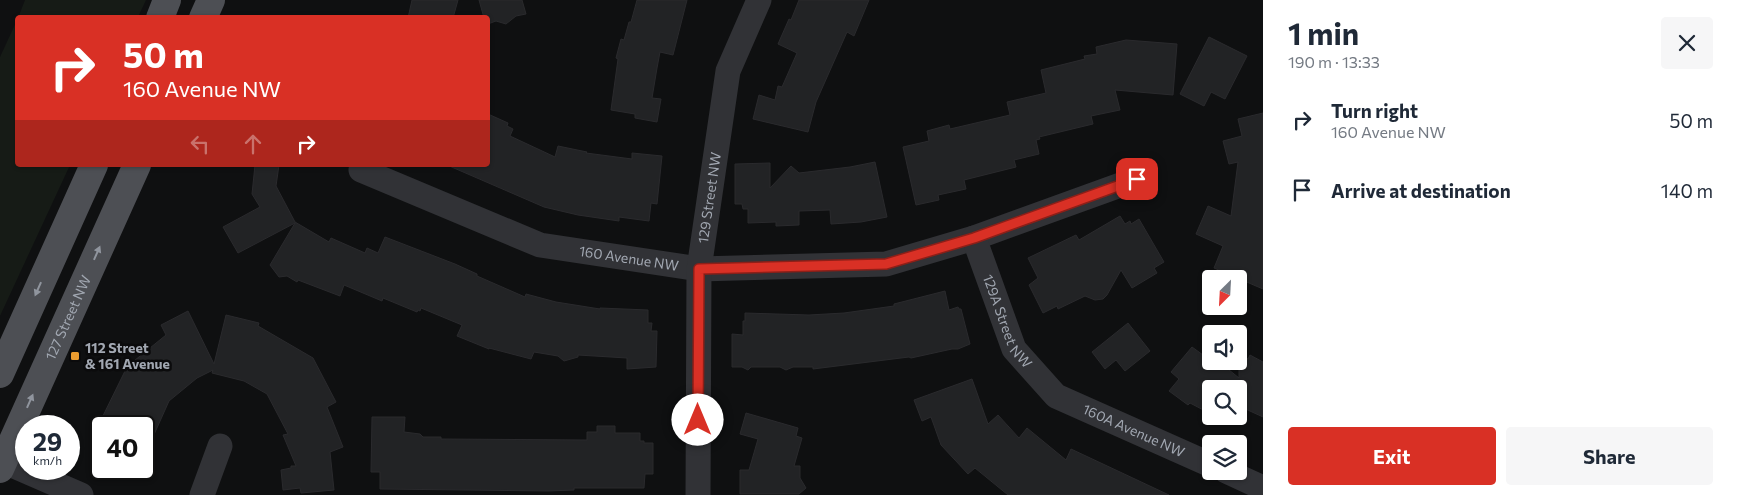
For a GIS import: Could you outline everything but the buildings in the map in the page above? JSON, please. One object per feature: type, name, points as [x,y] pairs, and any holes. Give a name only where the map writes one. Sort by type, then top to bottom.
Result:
[{"type":"main road","points":[[161,15],[167,0]]},
{"type":"main road","points":[[204,15],[211,0]]},
{"type":"main road","points":[[0,374],[93,167]]},
{"type":"main road","name":"127 Street NW","points":[[1,464],[136,167]]},
{"type":"street","name":"129 Street NW","points":[[698,495],[699,269],[728,72],[760,0]]},
{"type":"street","name":"160 Avenue NW","points":[[361,170],[540,246],[699,269],[886,264],[974,238],[1137,179]]},
{"type":"street","name":"129A Street NW","points":[[974,238],[1014,349],[1056,396]]},
{"type":"street","name":"160A Avenue NW","points":[[1056,396],[1202,461]]},
{"type":"street","points":[[202,495],[220,446]]},
{"type":"street","points":[[1,464],[81,495]]},
{"type":"street","points":[[1246,480],[1263,488]]},
{"type":"shaded area","points":[[25,0],[146,0],[139,15],[19,15]]},
{"type":"shaded area","points":[[15,24],[15,167],[69,167],[0,316],[0,57]]},
{"type":"place","name":"112 Street & 161 Avenue","points":[[75,356]]},
{"type":"route","points":[[698,420],[699,269],[886,264],[974,238],[1137,179]]}]
